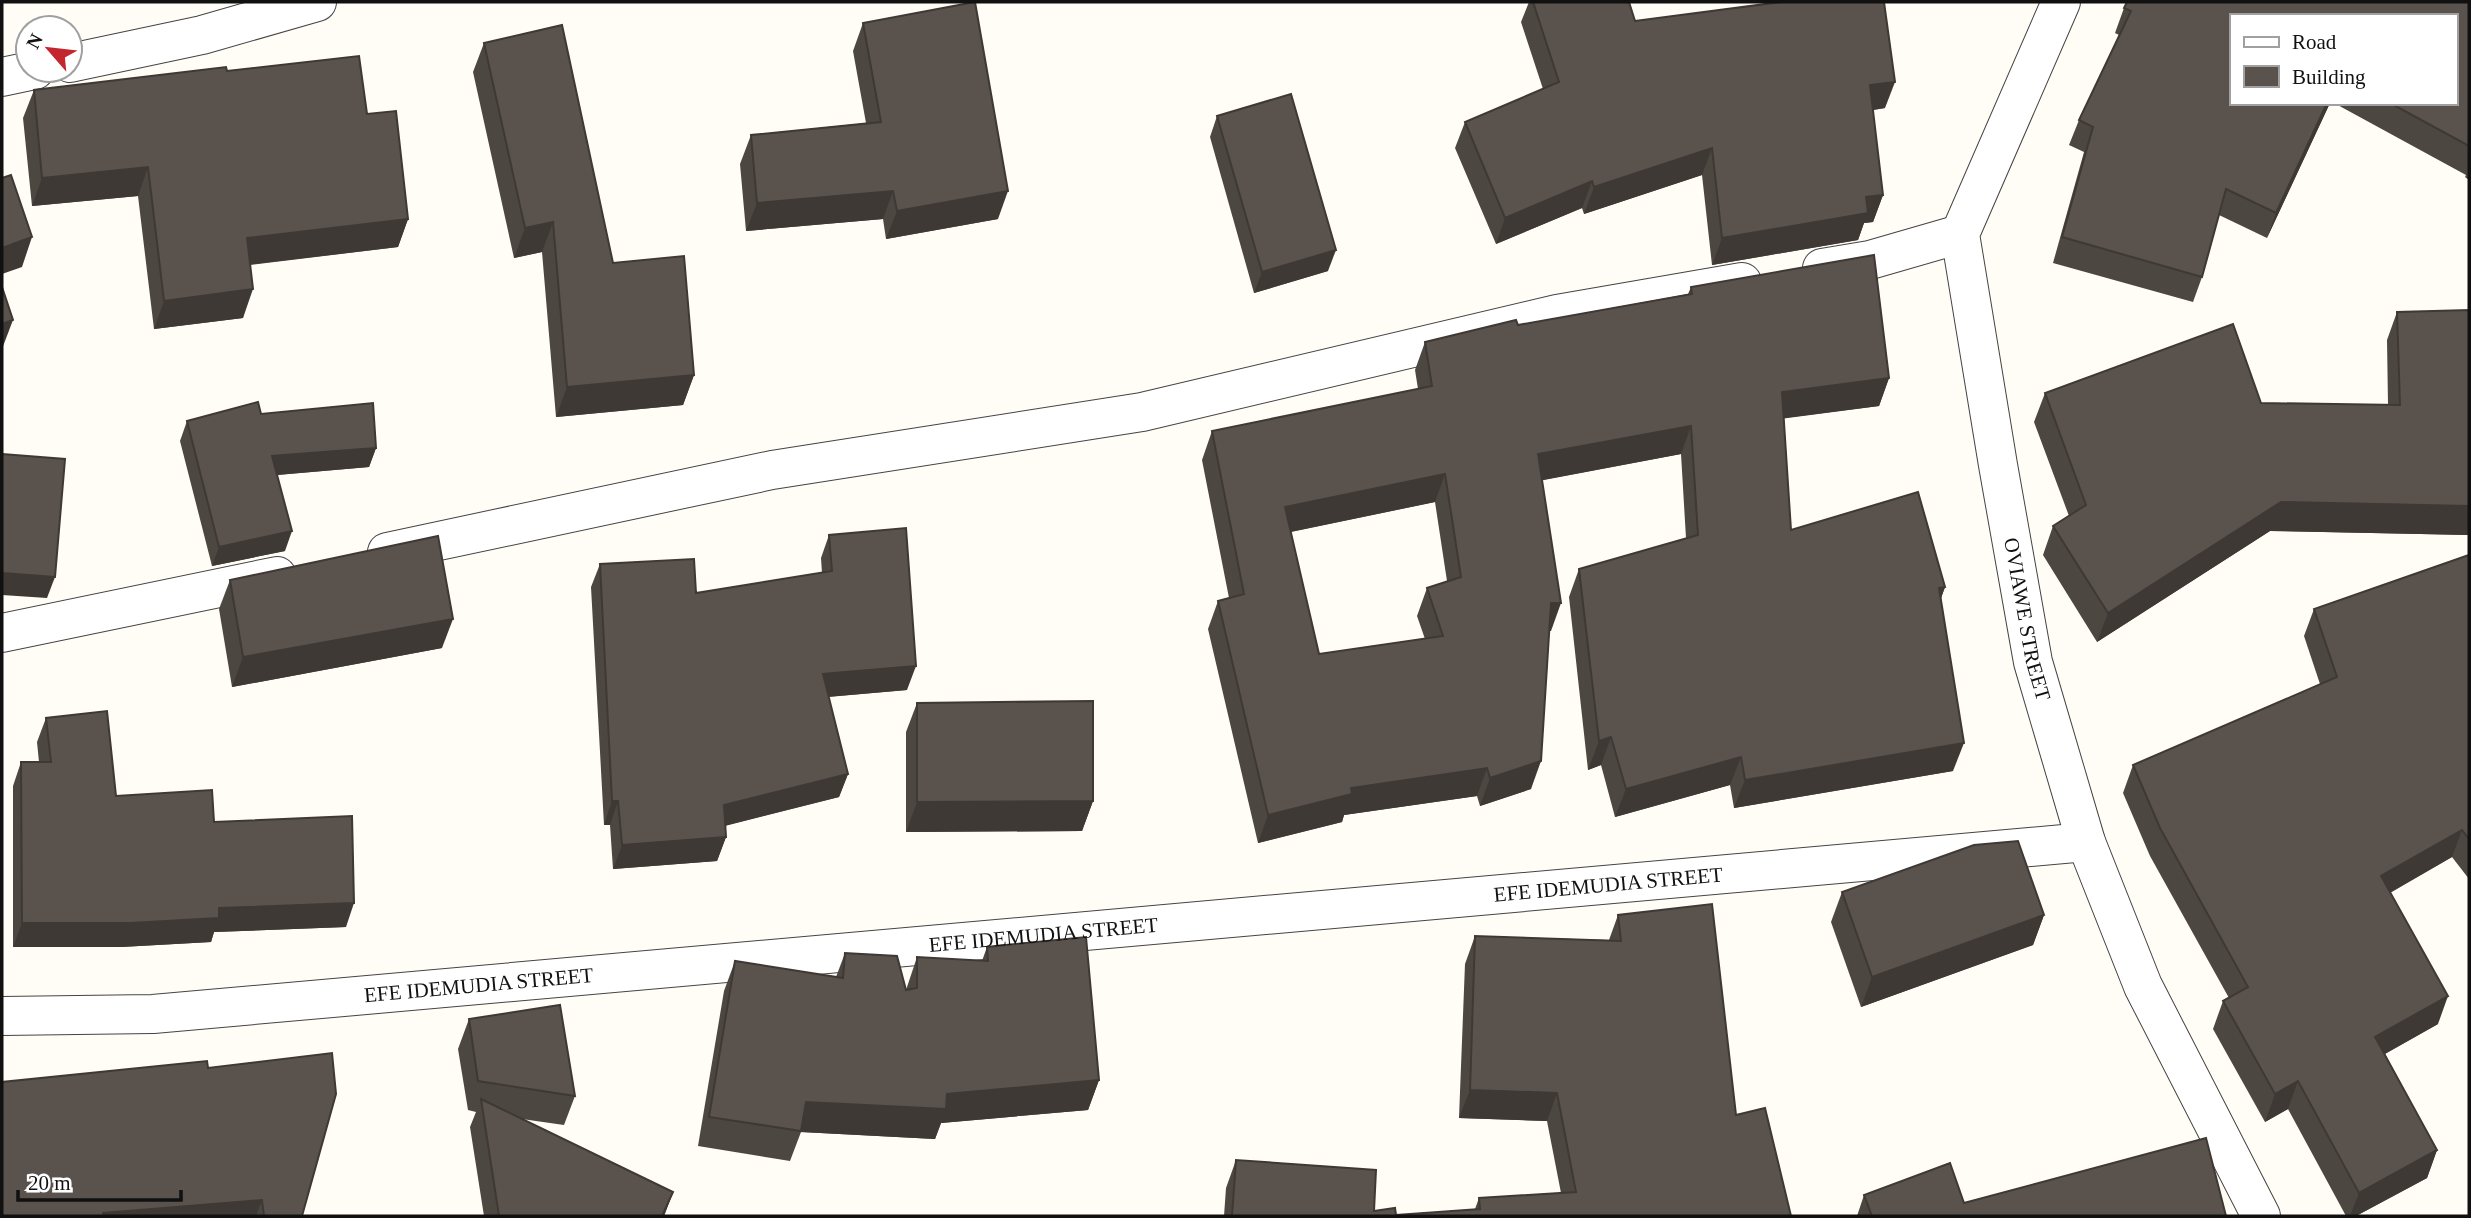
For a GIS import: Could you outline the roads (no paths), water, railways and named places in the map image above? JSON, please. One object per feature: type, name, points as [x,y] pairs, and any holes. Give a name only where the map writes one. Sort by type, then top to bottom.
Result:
[{"type":"street","points":[[84,60],[202,35],[317,2]]},
{"type":"street","points":[[355,559],[772,470],[1142,412],[1557,314],[1870,260],[1960,234],[2061,2]]},
{"type":"street","name":"OVIAWE STREET","points":[[1960,234],[2033,662],[2086,842],[2144,986],[2261,1216]]},
{"type":"street","points":[[2,633],[314,568]]},
{"type":"street","name":"EFE IDEMUDIA STREET","points":[[2,1016],[153,1014],[2086,842]]}]
